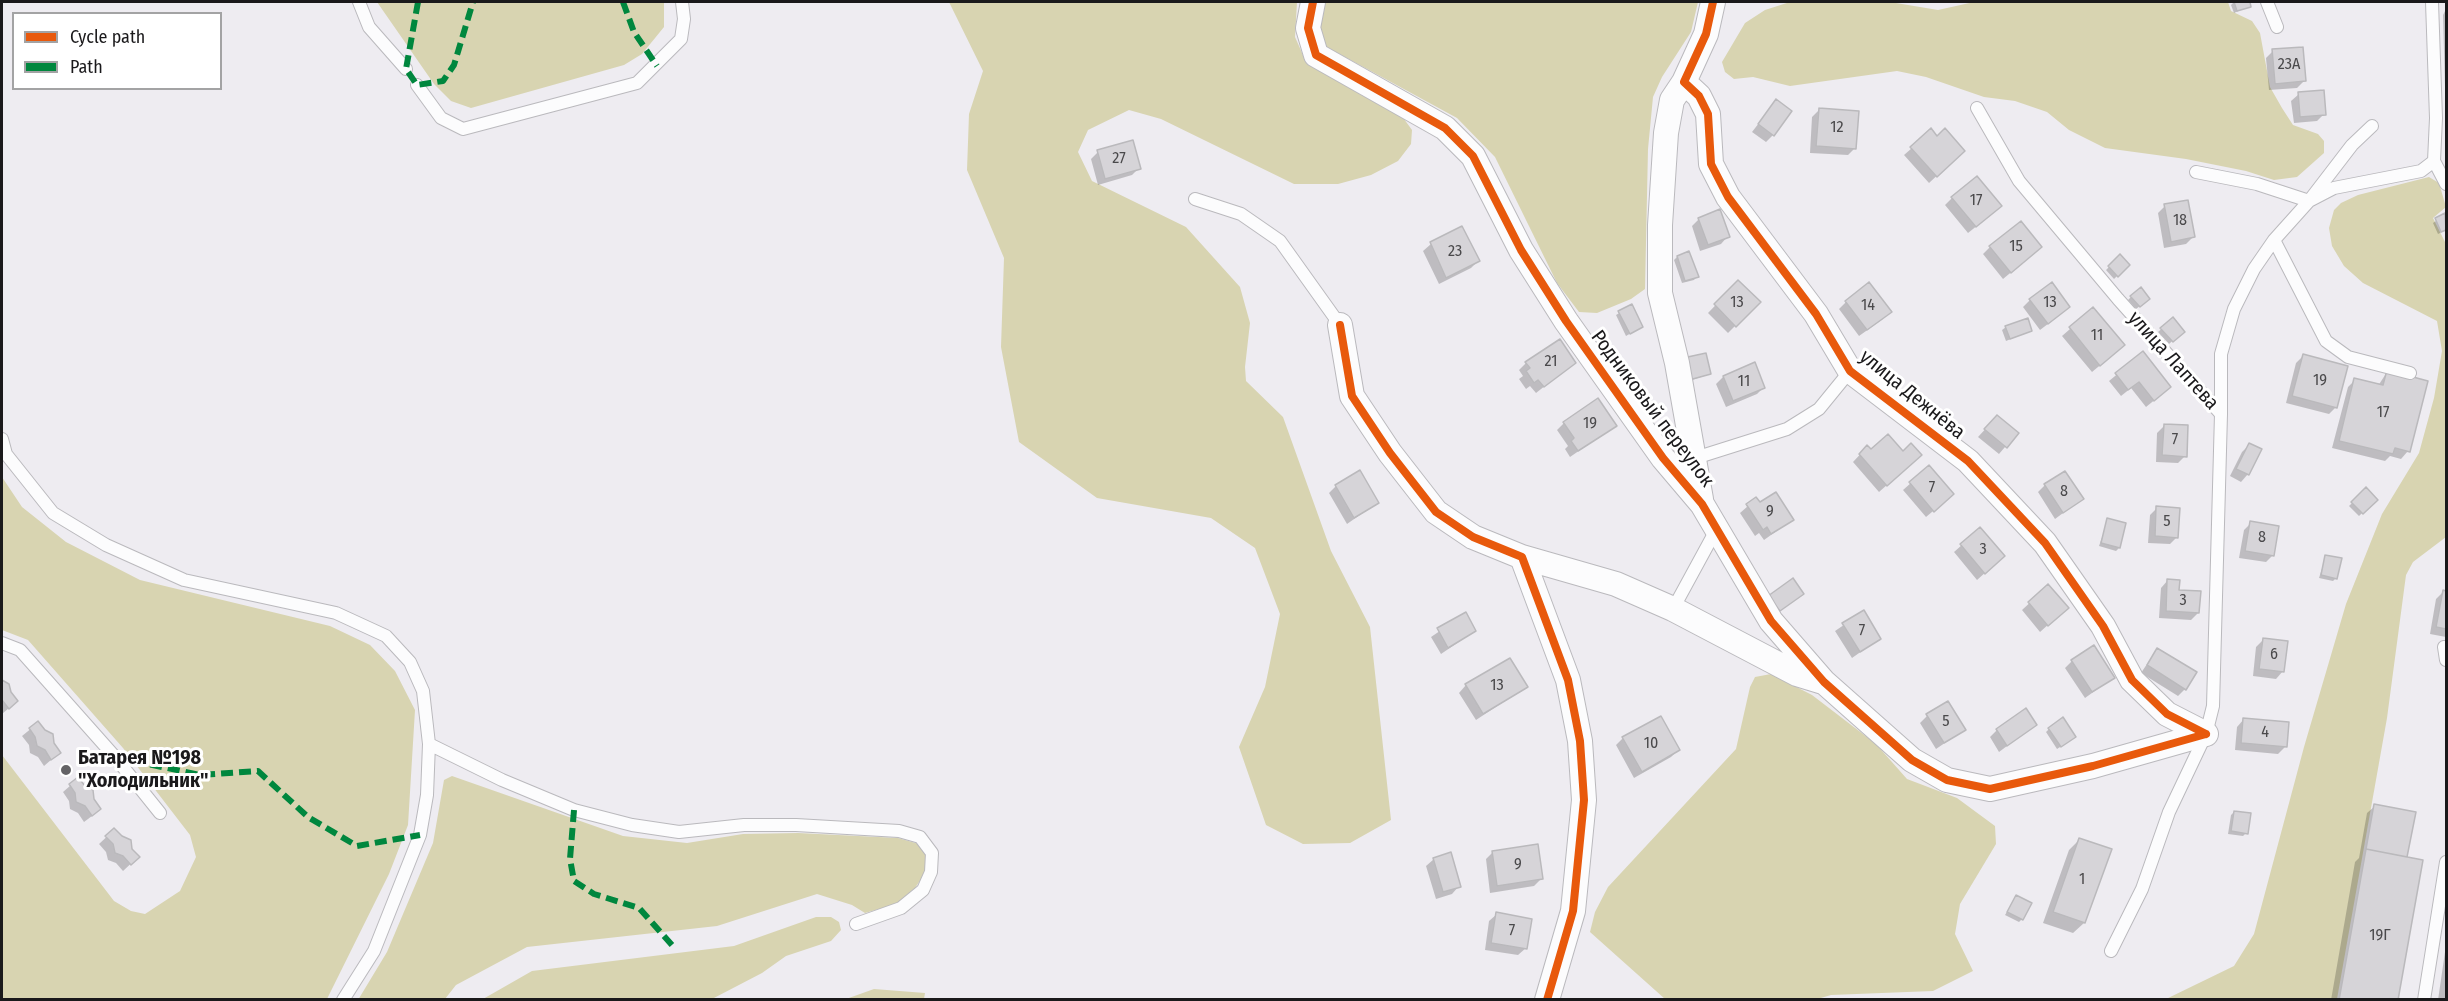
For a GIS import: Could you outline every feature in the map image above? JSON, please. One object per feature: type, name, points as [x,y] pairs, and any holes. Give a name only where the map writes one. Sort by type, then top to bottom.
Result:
[{"type":"street","name":"Родниковый переулок","points":[[1313,2],[1308,28],[1316,55],[1445,128],[1473,156],[1521,250],[1566,321],[1663,458],[1702,504],[1771,621],[1824,682],[1912,760],[1947,780],[1990,789],[2093,766],[2206,734]]},
{"type":"street","points":[[1702,504],[1692,459],[1677,363],[1660,293],[1660,225],[1666,133],[1672,100],[1684,82],[1706,33],[1713,2]]},
{"type":"street","name":"улица Дежнёва","points":[[1684,82],[1699,96],[1708,114],[1711,164],[1728,197],[1816,314],[1850,371],[1968,461],[2045,543],[2103,626],[2132,680],[2167,714],[2206,734]]},
{"type":"street","points":[[1340,325],[1352,396],[1390,453],[1436,512],[1473,537],[1522,557],[1616,585],[1673,609],[1797,674],[1824,682]]},
{"type":"street","points":[[1522,557],[1568,680],[1584,770],[1583,823],[1573,911],[1547,999]]},
{"type":"lane","points":[[359,2],[369,27],[406,69]]},
{"type":"lane","points":[[417,85],[441,118],[463,129],[637,83],[681,39],[684,19],[682,2]]},
{"type":"lane","points":[[2267,2],[2277,27]]},
{"type":"lane","points":[[2196,172],[2257,184],[2309,201],[2334,188],[2421,171],[2433,161],[2441,122],[2432,2]]},
{"type":"lane","name":"улица Лаптева","points":[[1977,108],[2019,181],[2118,299],[2221,414],[2215,689],[2206,734],[2169,812],[2142,889],[2111,951]]},
{"type":"lane","points":[[2221,414],[2221,354],[2234,309],[2253,269],[2352,145],[2372,126]]},
{"type":"lane","points":[[2433,161],[2446,184]]},
{"type":"lane","points":[[1195,199],[1241,214],[1280,241],[1340,325]]},
{"type":"lane","points":[[2274,240],[2326,341],[2348,357],[2410,373]]},
{"type":"lane","points":[[1692,459],[1787,429],[1819,409],[1850,371]]},
{"type":"lane","points":[[2,439],[6,454],[53,513],[105,545],[184,580],[336,613],[386,636],[410,662],[423,691],[429,744],[427,795],[420,835],[374,951],[343,999]]},
{"type":"lane","points":[[1673,609],[1716,530]]},
{"type":"lane","points":[[2,643],[20,650],[115,757],[160,813]]},
{"type":"lane","points":[[2444,647],[2446,660]]},
{"type":"lane","points":[[429,744],[502,780],[574,810],[632,825],[679,832],[744,825],[796,825],[898,831],[920,837],[932,853],[931,872],[923,890],[901,908],[856,924]]},
{"type":"lane","points":[[2424,999],[2446,862]]},
{"type":"shaded area","points":[[377,2],[664,2],[664,27],[642,54],[624,65],[471,108],[451,101],[434,84]]},
{"type":"shaded area","points":[[949,2],[1297,2],[1295,37],[1307,64],[1404,119],[1412,130],[1411,144],[1398,161],[1371,175],[1338,184],[1294,184],[1161,119],[1129,110],[1088,130],[1078,152],[1092,181],[1186,227],[1240,287],[1250,323],[1245,367],[1246,381],[1283,417],[1331,551],[1370,627],[1391,820],[1350,843],[1303,844],[1266,825],[1239,747],[1265,687],[1280,614],[1255,548],[1211,518],[1097,498],[1019,442],[1001,347],[1004,258],[967,170],[969,114],[983,71]]},
{"type":"shaded area","points":[[1319,2],[1698,2],[1691,32],[1662,77],[1653,97],[1648,149],[1645,289],[1631,299],[1597,313],[1579,312],[1557,283],[1495,157],[1457,118],[1323,45],[1318,29]]},
{"type":"shaded area","points":[[1790,2],[1890,2],[1938,10],[1974,2],[2228,2],[2231,11],[2252,21],[2260,33],[2270,87],[2282,108],[2293,125],[2318,134],[2324,141],[2324,153],[2297,177],[2274,180],[2246,171],[2186,159],[2105,148],[2069,130],[2047,112],[2015,101],[1984,97],[1926,77],[1897,71],[1790,86],[1753,77],[1734,79],[1725,72],[1722,62],[1745,23],[1765,10]]},
{"type":"shaded area","points":[[2429,177],[2439,183],[2446,207],[2433,218],[2446,244],[2446,537],[2413,562],[2406,575],[2387,718],[2337,999],[2164,1000],[2234,966],[2254,934],[2304,747],[2346,604],[2382,514],[2419,453],[2434,398],[2442,351],[2437,321],[2363,283],[2344,266],[2332,246],[2329,228],[2334,210],[2341,203],[2358,195]]},
{"type":"shaded area","points":[[2,477],[22,507],[66,542],[140,580],[330,626],[370,645],[395,671],[415,710],[408,825],[389,874],[327,999],[2,999],[2,755],[114,901],[131,911],[145,914],[180,891],[196,857],[190,835],[123,748],[28,640],[2,630]]},
{"type":"shaded area","points":[[1771,674],[1812,695],[1876,744],[1907,779],[1957,798],[1995,826],[1996,844],[1960,904],[1955,934],[1973,971],[1933,991],[1831,995],[1814,1000],[1665,999],[1590,932],[1595,912],[1608,887],[1736,749],[1750,687],[1755,677]]},
{"type":"shaded area","points":[[452,776],[623,836],[687,843],[743,834],[798,833],[898,838],[919,844],[926,855],[925,873],[915,888],[896,904],[865,913],[852,905],[817,894],[717,926],[527,947],[456,985],[445,999],[358,1000],[387,952],[433,843],[444,780]]},
{"type":"shaded area","points":[[816,917],[831,917],[839,922],[841,930],[831,941],[786,956],[762,973],[712,999],[483,999],[532,971],[734,946]]},
{"type":"shaded area","points":[[874,989],[925,993],[924,999],[846,999]]},
{"type":"building","points":[[2234,2],[2250,2],[2251,7],[2237,11]]},
{"type":"building","points":[[2303,47],[2306,81],[2275,84],[2272,49]]},
{"type":"building","points":[[2324,90],[2326,115],[2300,117],[2298,92]]},
{"type":"building","points":[[1776,99],[1792,111],[1774,136],[1758,124]]},
{"type":"building","points":[[1819,108],[1859,111],[1856,149],[1816,146]]},
{"type":"building","points":[[1931,128],[1937,136],[1945,128],[1965,151],[1937,177],[1910,147]]},
{"type":"building","points":[[1133,140],[1141,169],[1105,179],[1097,150]]},
{"type":"building","points":[[1977,176],[2002,206],[1976,227],[1951,197]]},
{"type":"building","points":[[2188,200],[2195,237],[2171,242],[2164,204]]},
{"type":"building","points":[[1720,209],[1730,237],[1708,245],[1698,218]]},
{"type":"building","points":[[2445,213],[2446,230],[2441,232],[2435,218]]},
{"type":"building","points":[[2021,221],[2042,247],[2011,273],[1989,246]]},
{"type":"building","points":[[1462,226],[1480,261],[1446,278],[1430,242]]},
{"type":"building","points":[[1689,251],[1699,277],[1685,281],[1677,256]]},
{"type":"building","points":[[2120,254],[2130,265],[2118,277],[2108,266]]},
{"type":"building","points":[[1738,280],[1761,302],[1736,327],[1714,304]]},
{"type":"building","points":[[1869,282],[1892,312],[1867,330],[1845,301]]},
{"type":"building","points":[[2052,282],[2070,307],[2048,324],[2029,299]]},
{"type":"building","points":[[2141,287],[2150,299],[2140,307],[2130,296]]},
{"type":"building","points":[[1632,304],[1643,327],[1630,334],[1618,311]]},
{"type":"building","points":[[2093,307],[2125,345],[2100,366],[2069,327]]},
{"type":"building","points":[[2173,317],[2185,332],[2173,342],[2160,328]]},
{"type":"building","points":[[2028,318],[2032,331],[2010,339],[2005,326]]},
{"type":"building","points":[[1560,339],[1576,363],[1544,387],[1538,380],[1534,383],[1526,371],[1530,368],[1525,362]]},
{"type":"building","points":[[2143,351],[2171,387],[2154,401],[2139,382],[2128,390],[2115,373]]},
{"type":"building","points":[[1706,353],[1711,374],[1689,380],[1683,358]]},
{"type":"building","points":[[2303,354],[2348,366],[2337,408],[2292,396]]},
{"type":"building","points":[[1755,362],[1765,388],[1733,401],[1723,376]]},
{"type":"building","points":[[2387,370],[2428,381],[2410,452],[2395,448],[2393,454],[2339,441],[2354,378],[2383,385]]},
{"type":"building","points":[[1598,398],[1617,426],[1578,451],[1571,441],[1574,438],[1563,422]]},
{"type":"building","points":[[1997,415],[2019,433],[2007,448],[1984,429]]},
{"type":"building","points":[[2164,424],[2188,425],[2187,457],[2162,455]]},
{"type":"building","points":[[1888,434],[1903,451],[1911,443],[1922,455],[1887,486],[1859,454],[1867,445],[1871,449]]},
{"type":"building","points":[[2249,443],[2262,449],[2249,475],[2236,469]]},
{"type":"building","points":[[1929,465],[1954,494],[1934,512],[1909,482]]},
{"type":"building","points":[[1360,470],[1379,503],[1354,518],[1335,485]]},
{"type":"building","points":[[2065,471],[2084,499],[2063,513],[2044,484]]},
{"type":"building","points":[[2366,487],[2378,500],[2363,514],[2351,502]]},
{"type":"building","points":[[1776,492],[1794,520],[1771,534],[1767,527],[1763,530],[1746,504],[1756,497],[1760,502]]},
{"type":"building","points":[[2156,506],[2180,508],[2178,538],[2155,536]]},
{"type":"building","points":[[2107,518],[2126,523],[2120,548],[2101,543]]},
{"type":"building","points":[[2250,521],[2279,526],[2274,556],[2245,551]]},
{"type":"building","points":[[1980,527],[2005,556],[1985,574],[1960,544]]},
{"type":"building","points":[[2325,555],[2342,558],[2337,579],[2321,575]]},
{"type":"building","points":[[1793,578],[1804,594],[1780,611],[1768,596]]},
{"type":"building","points":[[2167,579],[2180,580],[2179,590],[2201,591],[2199,613],[2166,611]]},
{"type":"building","points":[[2048,584],[2069,608],[2048,626],[2028,602]]},
{"type":"building","points":[[2443,590],[2446,591],[2446,629],[2436,627]]},
{"type":"building","points":[[1864,610],[1881,639],[1860,652],[1842,623]]},
{"type":"building","points":[[1466,612],[1476,631],[1448,648],[1437,628]]},
{"type":"building","points":[[2263,638],[2288,641],[2284,672],[2259,669]]},
{"type":"building","points":[[2094,645],[2115,678],[2092,692],[2071,660]]},
{"type":"building","points":[[2157,648],[2197,672],[2186,690],[2147,665]]},
{"type":"building","points":[[1510,658],[1528,687],[1483,714],[1465,684]]},
{"type":"building","points":[[2,680],[9,684],[11,692],[18,701],[9,709],[2,700]]},
{"type":"building","points":[[1948,701],[1966,730],[1944,743],[1926,714]]},
{"type":"building","points":[[2026,708],[2037,725],[2007,746],[1996,729]]},
{"type":"building","points":[[1661,716],[1680,750],[1642,772],[1622,737]]},
{"type":"building","points":[[2063,717],[2076,737],[2061,747],[2048,728]]},
{"type":"building","points":[[2243,718],[2289,722],[2287,747],[2241,743]]},
{"type":"building","points":[[38,721],[45,730],[53,734],[54,743],[61,753],[51,760],[45,750],[37,746],[35,737],[29,728]]},
{"type":"building","points":[[78,777],[85,786],[93,790],[94,799],[101,809],[92,816],[85,806],[76,802],[75,793],[69,784]]},
{"type":"building","points":[[2374,804],[2416,812],[2407,857],[2366,849]]},
{"type":"building","points":[[2234,811],[2251,813],[2248,834],[2231,831]]},
{"type":"building","points":[[114,828],[122,836],[131,840],[132,849],[140,857],[131,865],[123,856],[115,853],[113,844],[105,836]]},
{"type":"building","points":[[2079,838],[2112,849],[2085,923],[2053,912]]},
{"type":"building","points":[[1538,844],[1543,879],[1497,886],[1492,851]]},
{"type":"building","points":[[2366,849],[2423,860],[2398,1000],[2339,1000]]},
{"type":"building","points":[[1451,852],[1461,887],[1443,892],[1433,858]]},
{"type":"building","points":[[2016,895],[2032,903],[2023,920],[2007,912]]},
{"type":"building","points":[[1496,912],[1532,919],[1527,949],[1491,943]]},
{"type":"marked path","points":[[418,2],[406,69],[417,85],[443,81],[454,65],[473,2]]},
{"type":"marked path","points":[[623,2],[634,32],[657,66]]},
{"type":"marked path","points":[[115,757],[200,775],[258,771],[308,817],[357,846],[420,835]]},
{"type":"marked path","points":[[574,810],[570,859],[574,881],[594,894],[639,908],[672,945]]},
{"type":"cycle path","points":[[1313,2],[1308,28],[1316,55],[1445,128],[1473,156],[1521,250],[1566,321],[1663,458],[1702,504],[1771,621],[1824,682],[1912,760],[1947,780],[1990,789],[2093,766],[2206,734]]},
{"type":"cycle path","points":[[1713,2],[1706,34],[1684,82],[1699,96],[1708,114],[1711,164],[1728,197],[1816,314],[1850,371],[1968,461],[2045,543],[2103,626],[2132,680],[2167,714],[2206,734]]},
{"type":"cycle path","points":[[1340,325],[1352,396],[1390,453],[1436,512],[1473,537],[1522,557],[1568,680],[1580,741],[1584,800],[1573,911],[1547,1000]]},
{"type":"place","name":"Батарея №198 \"Холодильник\"","points":[[66,770]]}]
